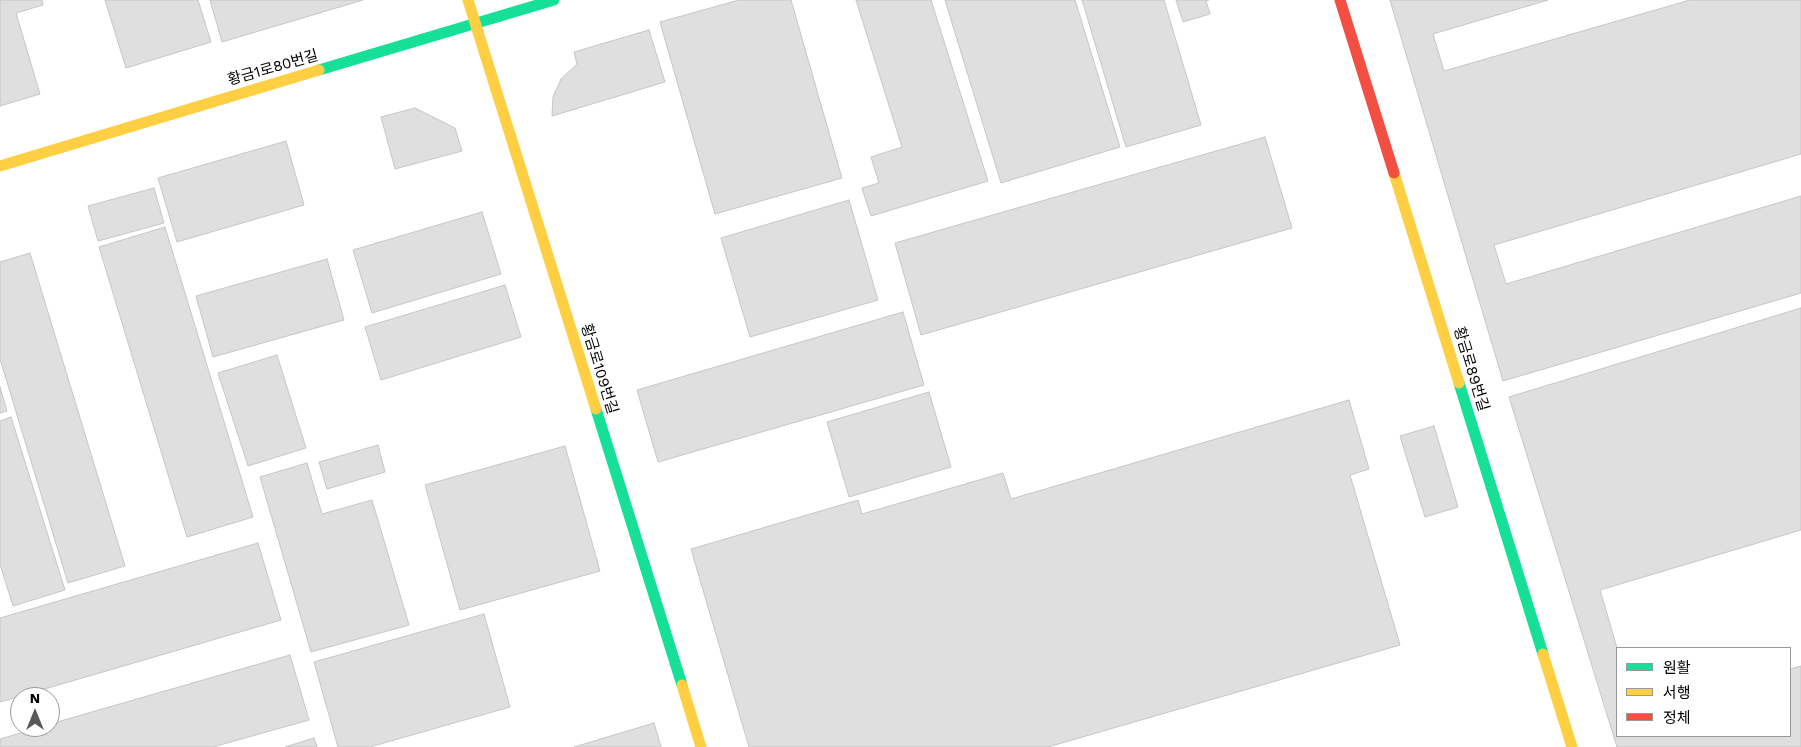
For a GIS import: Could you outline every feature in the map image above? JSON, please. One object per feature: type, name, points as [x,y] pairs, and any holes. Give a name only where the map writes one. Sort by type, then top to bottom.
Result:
[{"type":"street","name":"황금로109번길","points":[[468,0],[701,747]]},
{"type":"street","name":"황금1로80번길","points":[[0,166],[554,0]]},
{"type":"street","name":"황금로89번길","points":[[1340,0],[1572,747]]},
{"type":"building","points":[[0,0],[42,0],[43,5],[16,13],[40,94],[0,106]]},
{"type":"building","points":[[105,0],[198,0],[211,42],[126,68]]},
{"type":"building","points":[[210,0],[363,0],[222,42]]},
{"type":"building","points":[[739,0],[791,0],[842,178],[715,214],[660,22]]},
{"type":"building","points":[[856,0],[931,0],[988,181],[871,216],[862,188],[879,183],[871,157],[902,147]]},
{"type":"building","points":[[945,0],[1075,0],[1120,147],[1001,183]]},
{"type":"building","points":[[1082,0],[1164,0],[1201,125],[1126,147]]},
{"type":"building","points":[[1176,0],[1209,0],[1206,1],[1210,14],[1183,22]]},
{"type":"building","points":[[1390,0],[1548,0],[1433,34],[1444,71],[1690,0],[1801,0],[1801,154],[1494,245],[1506,284],[1801,196],[1801,293],[1503,381]]},
{"type":"building","points":[[649,30],[665,82],[552,116],[553,97],[561,79],[577,64],[574,52]]},
{"type":"building","points":[[415,108],[455,128],[462,151],[395,169],[381,117]]},
{"type":"building","points":[[1265,137],[1292,228],[921,335],[895,243]]},
{"type":"building","points":[[286,141],[304,205],[177,242],[158,178]]},
{"type":"building","points":[[154,188],[164,223],[98,241],[88,206]]},
{"type":"building","points":[[849,200],[878,300],[750,337],[721,238]]},
{"type":"building","points":[[482,212],[501,274],[372,313],[353,250]]},
{"type":"building","points":[[165,227],[253,517],[187,537],[99,247]]},
{"type":"building","points":[[30,253],[125,566],[68,583],[0,359],[0,262]]},
{"type":"building","points":[[327,259],[344,320],[213,357],[196,296]]},
{"type":"building","points":[[505,285],[521,337],[381,380],[365,327]]},
{"type":"building","points":[[1801,308],[1801,530],[1600,590],[1617,647],[1616,737],[1791,737],[1791,669],[1801,666],[1801,747],[1617,747],[1509,397]]},
{"type":"building","points":[[903,312],[924,385],[658,462],[637,390]]},
{"type":"building","points":[[277,355],[306,448],[248,466],[218,373]]},
{"type":"building","points":[[0,387],[7,411],[0,413]]},
{"type":"building","points":[[929,392],[951,467],[849,497],[827,422]]},
{"type":"building","points":[[1349,400],[1369,469],[1350,475],[1400,645],[1048,747],[749,747],[691,549],[858,500],[862,514],[1003,473],[1011,499]]},
{"type":"building","points":[[11,417],[65,590],[13,606],[0,564],[0,421]]},
{"type":"building","points":[[1434,426],[1458,507],[1425,517],[1400,436]]},
{"type":"building","points":[[378,445],[385,472],[327,489],[319,462]]},
{"type":"building","points":[[565,446],[600,571],[460,610],[425,485]]},
{"type":"building","points":[[307,463],[322,514],[372,500],[409,625],[311,652],[260,477]]},
{"type":"building","points":[[258,543],[281,620],[51,687],[10,687],[10,699],[0,702],[0,618]]},
{"type":"building","points":[[484,614],[510,707],[370,747],[338,747],[314,662]]},
{"type":"building","points":[[290,655],[309,720],[213,747],[0,747],[0,739],[10,736],[60,737],[60,721]]},
{"type":"building","points":[[654,723],[661,747],[574,747]]},
{"type":"building","points":[[314,738],[317,747],[285,747]]},
{"type":"traffic: fast","points":[[319,70],[554,0]]},
{"type":"traffic: fast","points":[[1459,383],[1543,654]]},
{"type":"traffic: fast","points":[[596,409],[682,685]]},
{"type":"traffic: slow","points":[[468,0],[596,409]]},
{"type":"traffic: slow","points":[[0,166],[319,70]]},
{"type":"traffic: slow","points":[[1394,173],[1459,383]]},
{"type":"traffic: slow","points":[[1543,654],[1572,747]]},
{"type":"traffic: slow","points":[[682,685],[701,747]]},
{"type":"traffic: jam","points":[[1340,0],[1394,173]]}]
